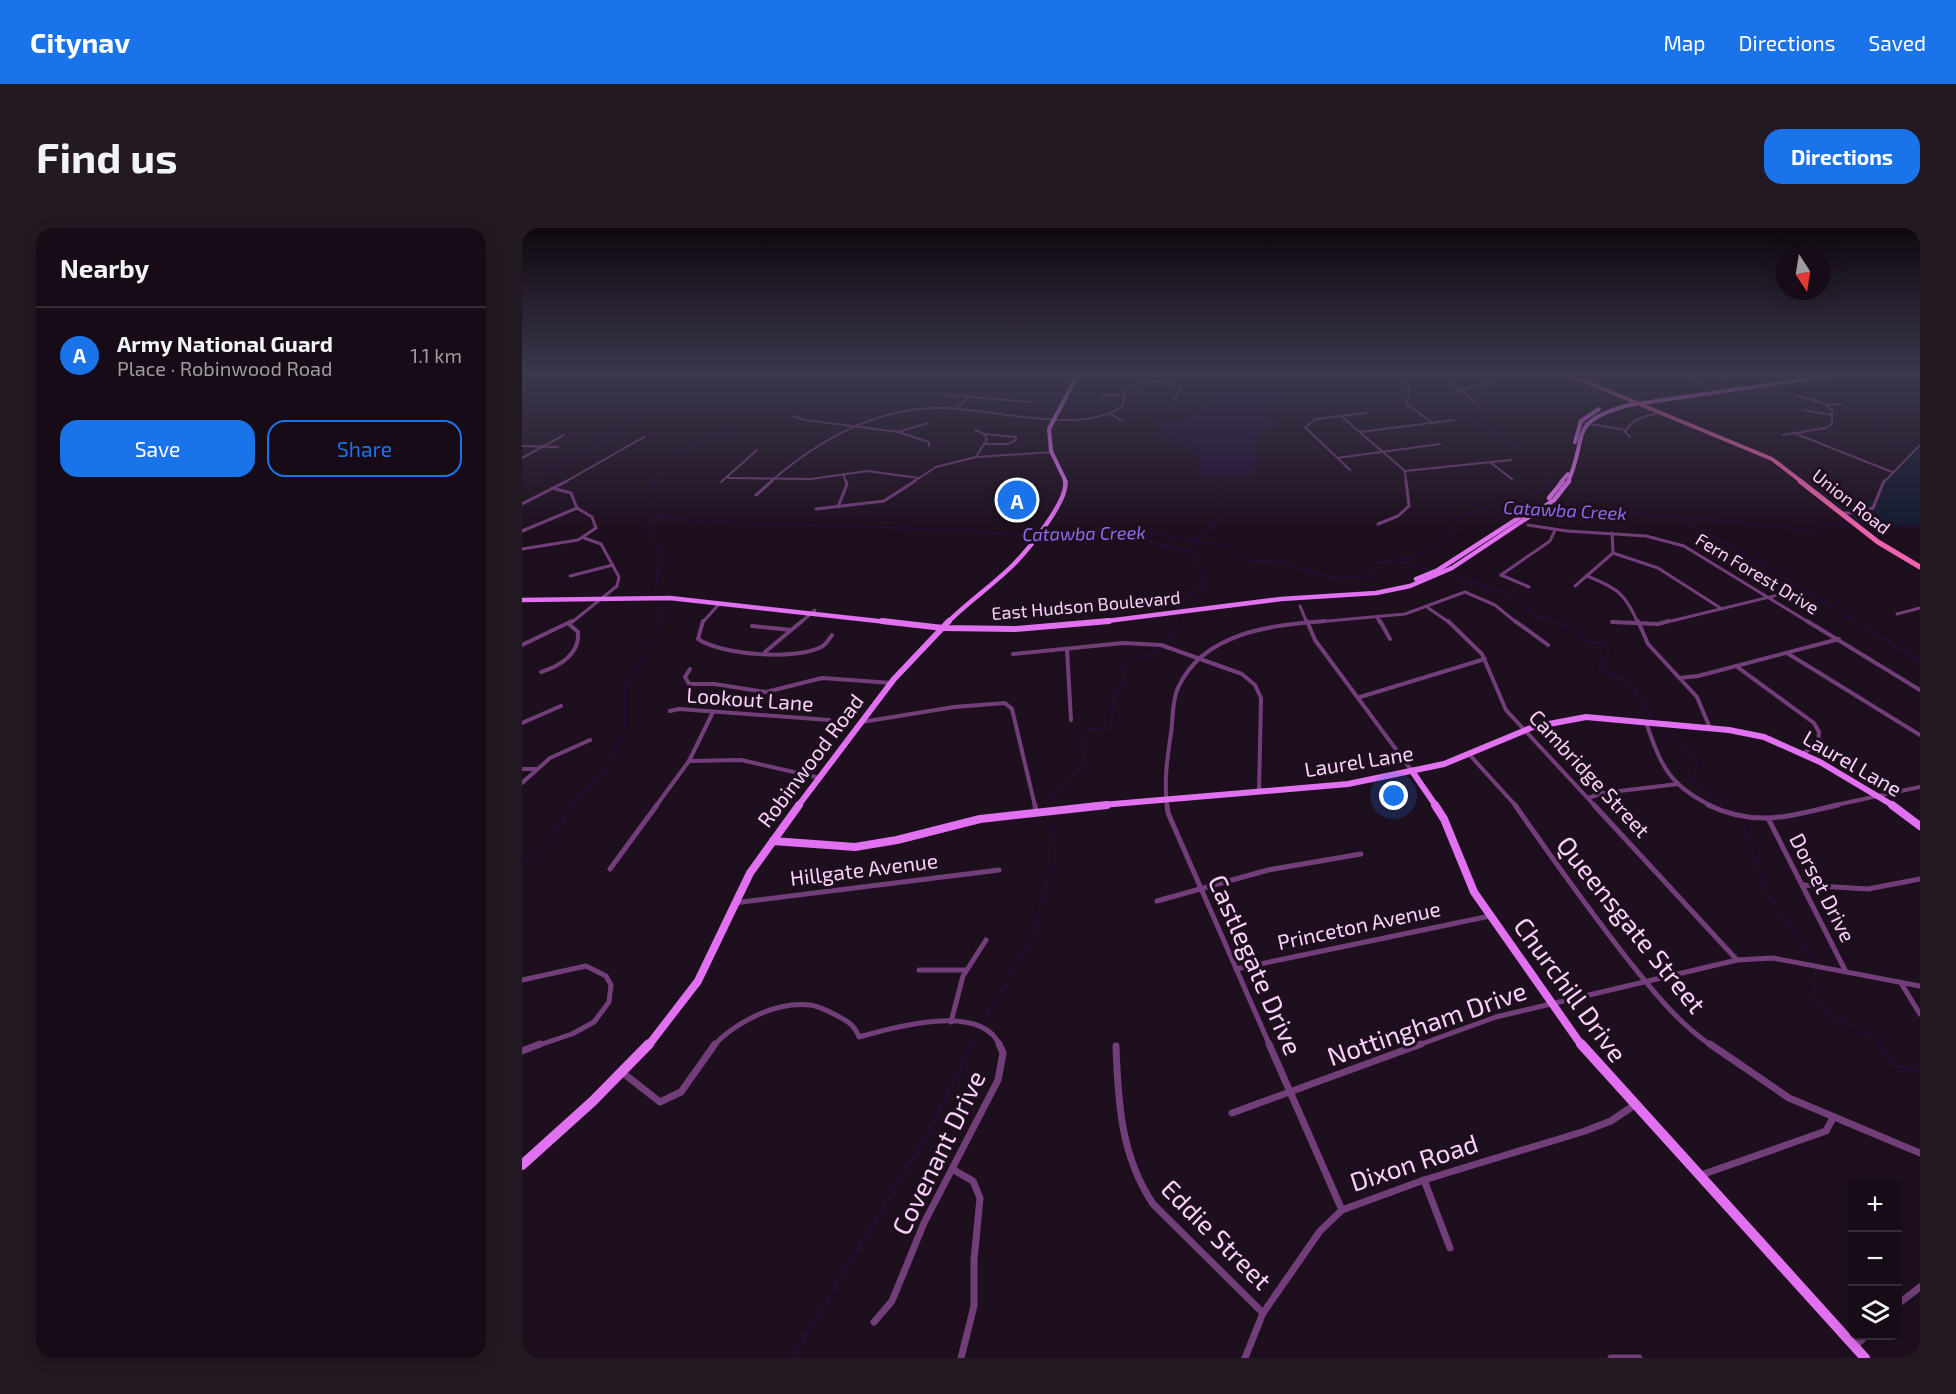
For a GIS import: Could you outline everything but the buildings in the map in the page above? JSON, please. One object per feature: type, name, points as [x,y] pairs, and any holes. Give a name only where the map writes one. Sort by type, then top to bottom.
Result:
[{"type":"main road","name":"Robinwood Road","points":[[522,1165],[623,1073],[663,1029],[688,996],[708,963],[749,874],[862,722],[892,683],[945,626],[1010,568],[1061,503],[1066,490],[1048,437],[1050,427]]},
{"type":"main road","name":"East Hudson Boulevard","points":[[522,598],[670,598],[945,626],[1015,629],[1184,614],[1281,599],[1394,590],[1441,574],[1549,503],[1567,486],[1579,427]]},
{"type":"main road","name":"East Hudson Boulevard","points":[[945,626],[1014,626],[1051,623],[1279,596],[1382,588],[1406,583],[1438,570],[1543,502],[1558,489],[1571,468],[1583,427]]},
{"type":"main road","name":"Union Road","points":[[1694,427],[1772,459],[1883,545],[1920,567]]},
{"type":"main road","name":"East Hudson Boulevard","points":[[522,598],[609,593],[663,593],[726,599],[814,612]]},
{"type":"main road","points":[[720,603],[726,599]]},
{"type":"main road","name":"Laurel Lane","points":[[773,841],[813,846],[855,847],[897,840],[980,819],[1036,811],[1348,784],[1444,764],[1525,730],[1586,717],[1710,728],[1760,736],[1804,753],[1877,796],[1920,826]]},
{"type":"main road","name":"Churchill Drive","points":[[1412,771],[1443,819],[1474,892],[1590,1058],[1865,1358]]},
{"type":"street","points":[[756,495],[801,455],[852,427]]},
{"type":"street","points":[[859,427],[898,432],[920,438],[929,442],[929,446]]},
{"type":"street","points":[[898,432],[916,427]]},
{"type":"street","points":[[1305,427],[1350,470]]},
{"type":"street","points":[[1354,427],[1405,471],[1409,506],[1398,516],[1378,524]]},
{"type":"street","points":[[1360,432],[1403,427]]},
{"type":"street","points":[[1606,427],[1626,430]]},
{"type":"street","points":[[1629,427],[1625,434],[1630,437]]},
{"type":"street","points":[[1783,435],[1826,427]]},
{"type":"street","points":[[975,430],[984,434],[1016,437],[1008,444],[984,444]]},
{"type":"street","points":[[1794,433],[1893,472]]},
{"type":"street","points":[[975,457],[987,441],[984,434]]},
{"type":"street","points":[[522,458],[564,435]]},
{"type":"street","points":[[522,504],[604,462],[644,438]]},
{"type":"street","points":[[522,442],[543,447],[558,447]]},
{"type":"street","points":[[1337,458],[1440,444]]},
{"type":"street","points":[[1842,513],[1859,513],[1873,508],[1884,481],[1920,445]]},
{"type":"street","points":[[721,482],[757,450]]},
{"type":"street","points":[[816,509],[884,501],[943,465],[975,457],[1053,452]]},
{"type":"street","points":[[1405,471],[1511,460]]},
{"type":"street","points":[[1491,463],[1512,479]]},
{"type":"street","points":[[728,478],[817,478],[873,471],[919,478]]},
{"type":"street","points":[[838,507],[847,484],[843,474]]},
{"type":"street","points":[[522,549],[555,546],[584,538],[596,528],[594,519],[577,508],[571,493],[552,488]]},
{"type":"street","points":[[522,531],[577,508]]},
{"type":"street","name":"Fern Forest Drive","points":[[1528,525],[1555,530],[1655,537],[1684,546],[1920,690]]},
{"type":"street","points":[[1529,587],[1501,575],[1550,541],[1555,535],[1555,530]]},
{"type":"street","points":[[1612,533],[1613,553]]},
{"type":"street","points":[[522,645],[569,624],[609,593],[619,581],[601,544],[584,538]]},
{"type":"street","points":[[1575,586],[1613,553]]},
{"type":"street","points":[[1613,553],[1658,568],[1722,609]]},
{"type":"street","points":[[570,576],[613,565]]},
{"type":"street","points":[[1587,576],[1622,593],[1648,644],[1697,697],[1710,728]]},
{"type":"street","name":"Castlegate Drive","points":[[1342,1210],[1173,827],[1165,800],[1166,757],[1175,694],[1184,676],[1215,645],[1240,633],[1404,614],[1465,592],[1495,605],[1539,641],[1548,645]]},
{"type":"street","points":[[1612,622],[1658,624],[1786,593]]},
{"type":"street","points":[[720,603],[701,625],[698,635],[701,644],[765,652],[806,652],[826,645],[832,635]]},
{"type":"street","name":"Churchill Drive","points":[[1300,606],[1322,650],[1360,697],[1412,771]]},
{"type":"street","name":"Cambridge Street","points":[[1427,607],[1448,621],[1485,659],[1506,710],[1737,960]]},
{"type":"street","points":[[1897,614],[1920,608]]},
{"type":"street","points":[[765,652],[814,612]]},
{"type":"street","points":[[1377,617],[1390,639]]},
{"type":"street","points":[[542,672],[562,662],[577,646],[578,632],[569,624]]},
{"type":"street","points":[[752,626],[791,630]]},
{"type":"street","points":[[1679,678],[1694,677],[1839,639]]},
{"type":"street","points":[[1013,654],[1146,643],[1202,658],[1242,674],[1255,685],[1260,693],[1259,792]]},
{"type":"street","points":[[1067,649],[1071,720]]},
{"type":"street","points":[[1786,653],[1920,735]]},
{"type":"street","points":[[1360,697],[1485,659]]},
{"type":"street","points":[[1736,666],[1814,723],[1819,732],[1818,742],[1804,753]]},
{"type":"street","points":[[690,669],[685,677],[689,684],[714,684],[756,691],[778,690],[828,677],[892,683]]},
{"type":"street","points":[[862,722],[964,706],[1005,703],[1012,709],[1036,811]]},
{"type":"street","points":[[522,723],[561,706]]},
{"type":"street","name":"Lookout Lane","points":[[670,711],[713,712],[818,722],[829,720]]},
{"type":"street","points":[[610,869],[689,760],[713,712]]},
{"type":"street","points":[[1646,722],[1660,763],[1678,784],[1713,809],[1747,818],[1769,820],[1920,787]]},
{"type":"street","points":[[522,783],[536,769],[563,750],[590,740]]},
{"type":"street","name":"Queensgate Street","points":[[1468,752],[1498,782],[1572,889],[1676,1017],[1702,1040],[1778,1092],[1833,1118],[1920,1153]]},
{"type":"street","points":[[689,760],[741,760],[820,778]]},
{"type":"street","points":[[522,769],[536,769]]},
{"type":"street","points":[[1588,798],[1604,793],[1678,784]]},
{"type":"street","name":"Dorset Drive","points":[[1769,820],[1846,970]]},
{"type":"street","points":[[1157,901],[1268,870],[1361,854]]},
{"type":"street","name":"Hillgate Avenue","points":[[734,903],[999,870]]},
{"type":"street","points":[[1802,885],[1868,889],[1920,879]]},
{"type":"street","name":"Princeton Avenue","points":[[1236,969],[1490,916]]},
{"type":"street","points":[[951,1022],[966,970],[986,940]]},
{"type":"street","name":"Nottingham Drive","points":[[1232,1113],[1469,1027],[1550,1003],[1737,960],[1773,958],[1846,970],[1920,986]]},
{"type":"street","points":[[522,980],[586,966],[606,976],[612,986],[605,1012],[592,1026],[522,1051]]},
{"type":"street","points":[[919,970],[966,970]]},
{"type":"street","points":[[1901,983],[1920,1014]]},
{"type":"street","name":"Covenant Drive","points":[[623,1073],[660,1102],[667,1101],[691,1082],[720,1039],[742,1025],[789,1006],[811,1005],[829,1012],[853,1025],[859,1037],[903,1024],[973,1022],[984,1026],[999,1039],[1004,1058],[994,1088],[924,1222],[892,1301],[873,1322]]},
{"type":"street","name":"Eddie Street","points":[[1116,1046],[1123,1136],[1138,1184],[1153,1204],[1263,1313]]},
{"type":"street","name":"Dixon Road","points":[[1245,1358],[1263,1313],[1320,1231],[1342,1210],[1424,1180],[1585,1131],[1611,1120],[1633,1106]]},
{"type":"street","points":[[1697,1176],[1826,1131],[1833,1118]]},
{"type":"street","points":[[952,1169],[973,1180],[980,1198],[974,1260],[974,1306],[962,1358]]},
{"type":"street","points":[[1424,1180],[1450,1248]]},
{"type":"street","points":[[1902,1301],[1920,1287]]},
{"type":"street","points":[[1854,1347],[1861,1340]]},
{"type":"street","points":[[1611,1358],[1639,1358]]},
{"type":"shaded area","points":[[1161,427],[1274,427],[1263,430],[1255,437],[1257,460],[1253,474],[1199,475],[1199,455],[1182,442],[1165,438],[1161,429],[1163,428]]},
{"type":"shaded area","points":[[1920,447],[1920,526],[1859,523],[1834,503],[1878,500],[1886,481]]},
{"type":"waterway","points":[[522,481],[591,449],[621,427]]},
{"type":"waterway","name":"Catawba Creek","points":[[662,514],[650,499],[657,489],[650,483],[662,474],[661,469],[671,463],[673,457],[723,434],[725,427]]},
{"type":"waterway","points":[[1483,427],[1528,457],[1551,482],[1543,490],[1506,505]]},
{"type":"waterway","points":[[1883,427],[1892,443],[1892,452],[1899,460]]},
{"type":"waterway","points":[[1905,463],[1920,472]]},
{"type":"waterway","points":[[1193,541],[1207,532],[1218,512],[1221,488],[1208,480]]},
{"type":"waterway","name":"Catawba Creek","points":[[1041,536],[1110,531],[1159,534],[1201,543],[1224,544],[1246,560],[1282,563],[1335,578],[1370,576],[1374,564],[1417,557],[1458,529],[1453,522],[1462,516],[1483,508],[1506,505]]},
{"type":"waterway","name":"Catawba Creek","points":[[1506,505],[1540,507]]},
{"type":"waterway","name":"Catawba Creek","points":[[1544,508],[1717,520],[1806,530],[1836,524],[1849,525]]},
{"type":"waterway","points":[[655,590],[663,552],[646,528],[650,522],[662,515]]},
{"type":"waterway","name":"Catawba Creek","points":[[663,515],[692,521],[961,530],[1036,536]]},
{"type":"waterway","points":[[1683,520],[1755,560],[1920,661]]},
{"type":"waterway","name":"Catawba Creek","points":[[1864,525],[1920,526]]},
{"type":"waterway","points":[[1146,534],[1152,543],[1192,552],[1206,585],[1185,597],[1180,607]]},
{"type":"waterway","points":[[1399,562],[1430,570]]},
{"type":"waterway","points":[[1450,575],[1509,595],[1538,617],[1566,626],[1586,642],[1605,644],[1609,654],[1599,665],[1600,668],[1632,685],[1653,719]]},
{"type":"waterway","points":[[522,866],[554,834],[580,795],[602,773],[616,751],[625,729],[625,688],[658,630],[664,602]]},
{"type":"waterway","points":[[1165,644],[1183,623],[1184,617]]},
{"type":"waterway","points":[[1055,802],[1051,798],[1073,777],[1081,764],[1084,734],[1091,729],[1110,728],[1116,694],[1124,681],[1122,668],[1162,647]]},
{"type":"waterway","points":[[1658,727],[1697,762],[1693,780],[1722,805]]},
{"type":"waterway","points":[[984,1020],[1033,936],[1046,882],[1055,860],[1054,826],[1057,818]]},
{"type":"waterway","points":[[1743,824],[1768,896],[1812,961]]},
{"type":"waterway","points":[[1816,968],[1813,993],[1818,1004],[1833,1017],[1865,1032],[1881,1046]]},
{"type":"waterway","points":[[972,1044],[979,1030]]},
{"type":"waterway","points":[[792,1358],[932,1127],[972,1044]]},
{"type":"waterway","points":[[1880,1044],[1895,1065],[1905,1069],[1920,1070]]},
{"type":"place","name":"Army National Guard","points":[[1017,500]]}]
